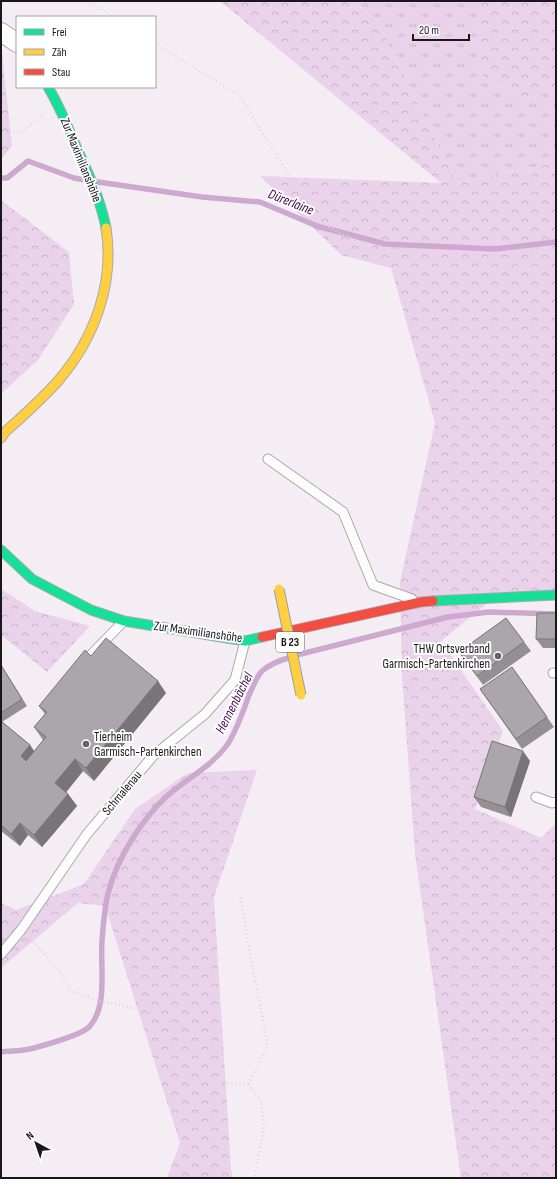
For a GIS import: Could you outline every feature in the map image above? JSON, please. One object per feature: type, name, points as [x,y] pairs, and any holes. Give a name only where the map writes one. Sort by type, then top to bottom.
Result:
[{"type":"street","points":[[1,32],[16,42]]},
{"type":"street","name":"Zur Maximilianshöhe","points":[[1,438],[5,432],[51,389],[73,363],[90,336],[98,316],[108,266],[108,242],[97,195],[59,106],[49,88]]},
{"type":"street","name":"Zur Maximilianshöhe","points":[[1,550],[32,579],[91,610],[124,621],[245,640],[421,602],[556,595]]},
{"type":"street","name":"B 23","points":[[279,589],[301,695]]},
{"type":"lane","points":[[268,459],[344,512],[373,585],[421,602]]},
{"type":"lane","points":[[78,669],[124,621]]},
{"type":"lane","name":"Schmalenau","points":[[1,954],[22,930],[87,834],[153,756],[205,714],[234,680],[245,640]]},
{"type":"lane","points":[[536,797],[552,803],[556,802]]},
{"type":"path","points":[[87,1],[111,16]]},
{"type":"path","points":[[156,44],[240,96],[317,221],[390,258],[556,267]]},
{"type":"path","points":[[1,131],[18,132],[59,106]]},
{"type":"path","points":[[240,894],[248,944],[268,1045],[248,1085]]},
{"type":"path","points":[[22,930],[56,966],[70,990],[96,1000],[160,1014],[181,1029],[225,1083],[248,1085],[261,1100],[264,1129],[254,1178]]},
{"type":"green space","points":[[220,1],[352,1],[377,21],[457,183],[545,165],[556,160],[556,595],[494,598],[441,641],[503,731],[475,809],[541,838],[556,823],[556,1178],[461,1178],[415,854],[402,676],[400,582],[435,423],[391,268],[341,255],[260,176],[441,183]]},
{"type":"green space","points":[[352,1],[480,1],[480,75],[527,100],[556,88],[556,160],[545,165],[457,183],[377,21]]},
{"type":"green space","points":[[480,1],[556,1],[556,88],[527,100],[480,75]]},
{"type":"green space","points":[[1,44],[12,146],[1,159]]},
{"type":"green space","points":[[1,200],[69,252],[74,304],[38,360],[1,394]]},
{"type":"green space","points":[[1,589],[35,611],[90,626],[47,672],[1,635]]},
{"type":"green space","points":[[257,770],[214,897],[231,1169],[233,1178],[167,1178],[180,1143],[105,906],[78,903],[1,968],[1,903],[16,910],[84,884],[135,809],[188,773]]},
{"type":"building","points":[[537,613],[556,613],[556,639],[536,639]]},
{"type":"building","name":"THW Ortsverband Garmisch-Partenkirchen","points":[[506,618],[524,642],[477,676],[459,652]]},
{"type":"building","name":"Tierheim Garmisch-Partenkirchen","points":[[106,638],[158,681],[86,768],[75,759],[55,783],[68,794],[34,835],[20,823],[11,834],[1,825],[1,721],[30,745],[21,756],[26,761],[46,737],[34,727],[47,712],[39,706],[85,650],[91,656]]},
{"type":"building","points":[[1,665],[22,699],[1,713]]},
{"type":"building","points":[[512,667],[547,717],[516,739],[480,689]]},
{"type":"building","points":[[492,741],[523,751],[505,807],[474,797]]},
{"type":"waterway","name":"Dürerlaine","points":[[1,178],[7,178],[28,161],[74,178],[85,180]]},
{"type":"waterway","name":"Dürerlaine","points":[[98,182],[202,197],[260,202],[317,226],[385,244],[495,249],[556,242]]},
{"type":"waterway","name":"Hennenbächel","points":[[297,655],[448,617],[489,612],[556,614]]},
{"type":"waterway","name":"Hennenbächel","points":[[1,1052],[26,1050],[47,1044],[73,1036],[90,1026],[96,1017],[101,997],[102,941],[106,901],[118,865],[132,839],[158,805],[167,796],[214,760],[227,745],[237,727],[249,695],[260,673],[271,665],[288,658]]},
{"type":"traffic: fast","points":[[49,88],[64,118],[91,179],[106,228]]},
{"type":"traffic: fast","points":[[1,550],[32,579],[91,610],[124,621],[245,641],[262,637]]},
{"type":"traffic: fast","points":[[433,601],[556,595]]},
{"type":"traffic: slow","points":[[1,438],[5,432],[39,401],[58,381],[71,365],[82,347],[99,310],[104,290],[108,249],[106,228]]},
{"type":"traffic: slow","points":[[279,589],[301,695]]},
{"type":"traffic: jam","points":[[262,637],[421,602],[433,601]]},
{"type":"place","name":"THW Ortsverband Garmisch-Partenkirchen","points":[[498,656]]},
{"type":"place","name":"Tierheim Garmisch-Partenkirchen","points":[[86,744]]}]
